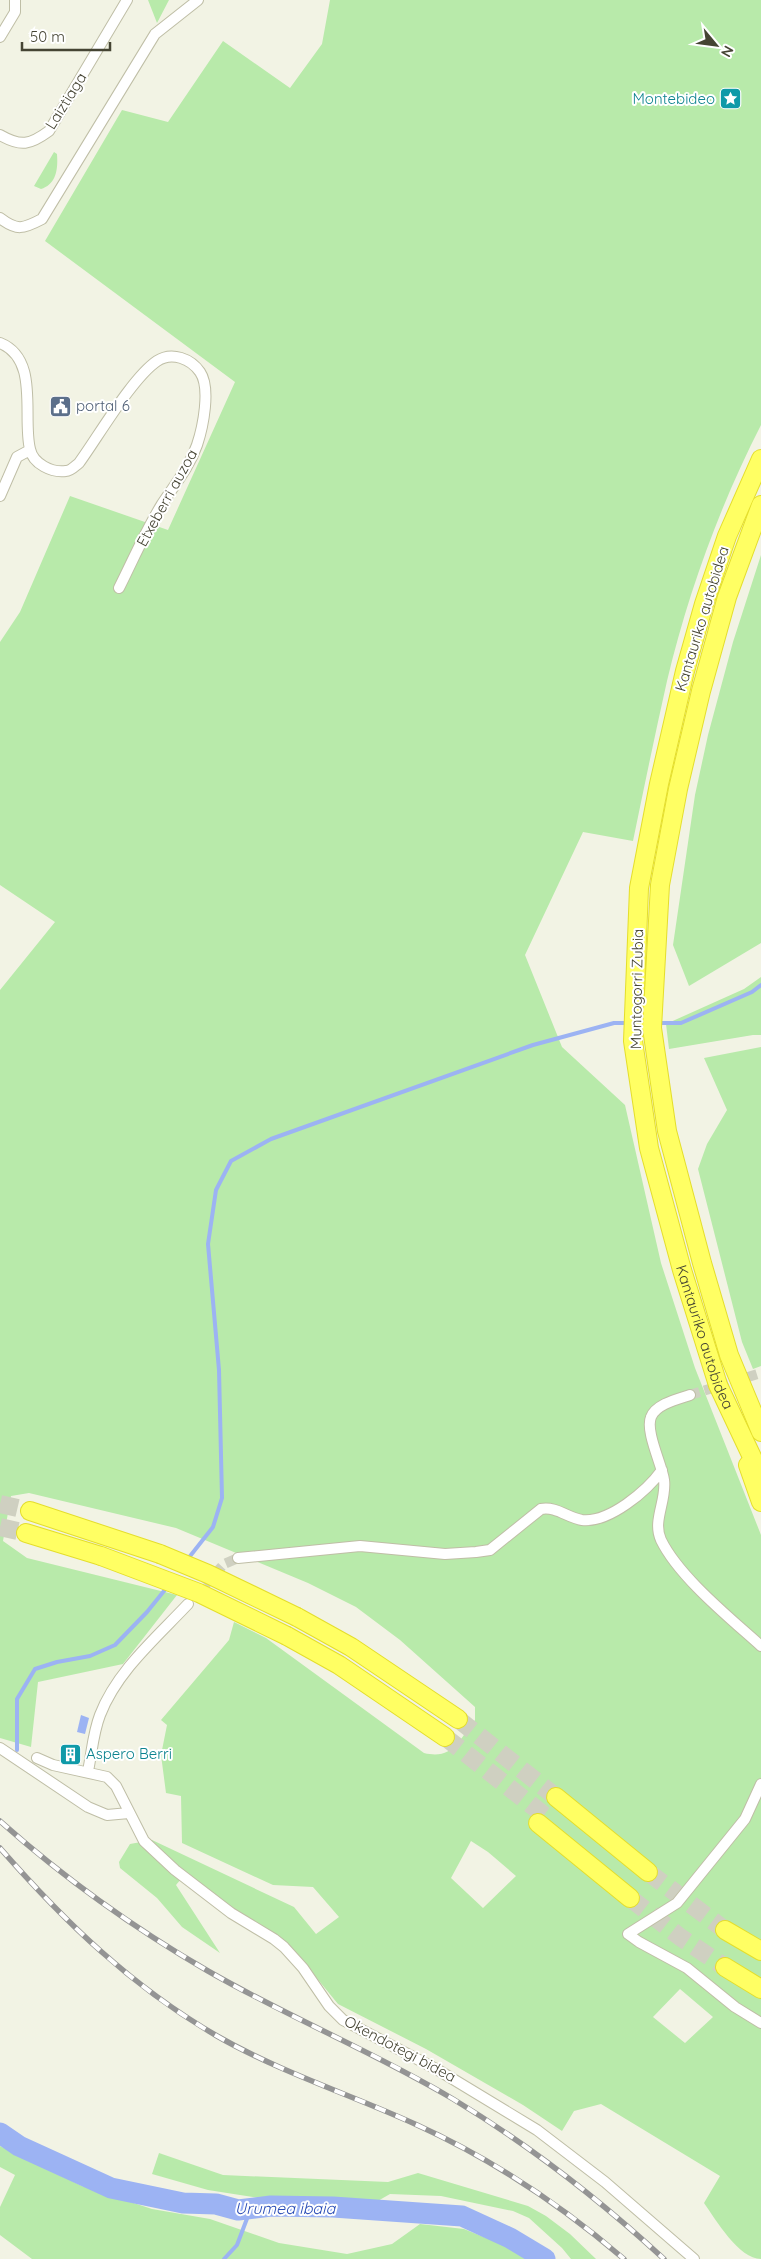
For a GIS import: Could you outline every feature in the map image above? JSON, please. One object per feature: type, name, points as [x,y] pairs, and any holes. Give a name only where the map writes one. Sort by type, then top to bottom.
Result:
[{"type":"highway","name":"Kantauriko autobidea","points":[[659,784],[685,671],[704,604],[727,536],[761,459]]},
{"type":"highway","name":"Kantauriko autobidea","points":[[678,789],[701,690],[727,597],[761,505]]},
{"type":"highway","name":"Muntogorri Zubia","points":[[659,784],[639,888],[633,1041],[649,1148],[661,1194]]},
{"type":"highway","name":"Muntogorri Zubia","points":[[678,789],[660,885],[652,1028],[667,1131],[682,1187]]},
{"type":"highway","name":"Kantauriko autobidea","points":[[682,1187],[729,1355],[761,1432]]},
{"type":"highway","name":"Kantauriko autobidea","points":[[661,1194],[682,1270],[718,1385],[761,1476]]},
{"type":"highway","points":[[718,1385],[761,1502]]},
{"type":"highway","points":[[30,1511],[160,1554],[208,1574],[298,1617],[351,1647],[458,1719]]},
{"type":"highway","points":[[26,1533],[101,1556],[198,1594],[287,1636],[387,1696],[442,1741]]},
{"type":"highway","points":[[556,1797],[648,1872]]},
{"type":"highway","points":[[541,1819],[633,1894]]},
{"type":"highway","points":[[761,1942],[725,1930],[761,1951]]},
{"type":"highway","points":[[761,1977],[727,1963],[761,1989]]},
{"type":"street","points":[[0,38],[15,12],[15,0]]},
{"type":"street","name":"Laiztiaga","points":[[0,135],[24,143],[35,141],[49,131],[127,0]]},
{"type":"street","points":[[0,218],[11,226],[22,228],[42,219],[155,34],[198,0]]},
{"type":"street","points":[[0,343],[16,355],[23,367],[26,380],[30,450],[17,457],[0,496]]},
{"type":"street","name":"Etxeberri auzoa","points":[[30,450],[40,463],[52,471],[68,471],[79,463],[126,396],[158,360],[170,356],[182,358],[196,366],[205,380],[206,396],[198,444],[187,470],[162,504],[119,588]]},
{"type":"street","points":[[690,1395],[660,1407],[651,1416],[650,1428],[662,1470],[666,1494],[658,1518],[661,1540],[689,1578],[761,1646]]},
{"type":"street","points":[[238,1558],[360,1546],[445,1554],[490,1550],[541,1509],[548,1508],[582,1520],[601,1518],[643,1493],[662,1470]]},
{"type":"street","points":[[88,1771],[97,1724],[113,1688],[130,1665],[188,1604]]},
{"type":"street","points":[[0,1748],[88,1807],[107,1815],[129,1813]]},
{"type":"street","name":"Okendotegi bidea","points":[[37,1758],[53,1765],[101,1774],[112,1781],[144,1841],[175,1870],[231,1913],[274,1938],[303,1968],[329,2006],[343,2020],[438,2070],[537,2130],[605,2182],[694,2259]]},
{"type":"street","points":[[761,1784],[752,1808],[742,1824],[677,1904],[628,1934],[638,1942],[686,1968],[735,2007],[761,2023]]},
{"type":"green space","points":[[148,0],[169,0],[157,23]]},
{"type":"green space","points":[[330,0],[761,0],[761,425],[732,486],[695,582],[667,681],[633,841],[583,832],[525,955],[562,1047],[625,1105],[661,1263],[695,1368],[761,1535],[761,2259],[744,2253],[736,2246],[704,2203],[720,2176],[601,2104],[574,2111],[562,2131],[523,2105],[426,2049],[338,2004],[306,1965],[181,1879],[176,1885],[220,1953],[182,1927],[157,1898],[120,1868],[119,1862],[130,1844],[152,1840],[294,1907],[316,1934],[339,1917],[313,1887],[273,1885],[182,1843],[181,1796],[166,1793],[161,1755],[167,1725],[161,1720],[229,1640],[234,1622],[266,1638],[424,1753],[442,1754],[449,1751],[475,1720],[475,1707],[400,1640],[356,1607],[308,1583],[176,1528],[29,1493],[11,1496],[3,1541],[27,1558],[177,1595],[123,1664],[38,1682],[31,1747],[0,1738],[0,990],[55,922],[0,885],[0,642],[20,612],[70,496],[168,530],[235,382],[45,241],[122,110],[168,122],[223,41],[290,88],[322,44]],"holes":[[[471,1841],[488,1852],[516,1876],[483,1908],[451,1878]],[[680,1989],[713,2017],[685,2043],[653,2017]]]},
{"type":"green space","points":[[54,152],[57,154],[57,165],[53,179],[46,187],[41,189],[34,186]]},
{"type":"green space","points":[[761,555],[761,943],[689,986],[673,945],[695,795],[708,735],[733,642]]},
{"type":"green space","points":[[761,977],[761,1035],[669,1049],[666,1024],[744,989]]},
{"type":"green space","points":[[761,1047],[761,1366],[753,1369],[742,1342],[698,1169],[707,1144],[727,1110],[704,1058]]},
{"type":"green space","points":[[0,2146],[82,2186],[152,2209],[210,2219],[279,2243],[347,2254],[392,2244],[420,2224],[464,2229],[539,2259],[32,2259],[0,2235],[0,2207],[15,2175],[0,2167]]},
{"type":"green space","points":[[159,2153],[223,2175],[388,2182],[418,2173],[528,2206],[546,2216],[570,2234],[596,2259],[571,2259],[562,2248],[529,2218],[513,2211],[441,2196],[390,2194],[369,2206],[272,2200],[208,2190],[152,2174]]},
{"type":"water","points":[[81,1715],[89,1718],[85,1734],[77,1732]]},
{"type":"waterway","points":[[657,1023],[681,1023],[752,992],[761,985]]},
{"type":"waterway","points":[[187,1560],[213,1527],[222,1498],[219,1370],[208,1244],[216,1190],[231,1161],[271,1139],[533,1045],[614,1023],[630,1023]]},
{"type":"waterway","points":[[17,1750],[17,1699],[35,1669],[57,1662],[90,1656],[115,1645],[147,1612],[168,1586]]},
{"type":"waterway","name":"Urumea ibaia","points":[[0,2133],[19,2146],[111,2188],[183,2203],[216,2204],[238,2210],[271,2206],[333,2207],[462,2216],[510,2238],[545,2259]]},
{"type":"waterway","points":[[224,2259],[237,2245],[251,2208]]},
{"type":"tunnel","points":[[690,1395],[761,1373]]},
{"type":"tunnel","points":[[0,1504],[30,1511]]},
{"type":"tunnel","points":[[0,1527],[26,1533]]},
{"type":"tunnel","points":[[195,1596],[224,1564],[238,1558]]},
{"type":"tunnel","points":[[458,1719],[556,1797]]},
{"type":"tunnel","points":[[445,1737],[544,1815]]},
{"type":"tunnel","points":[[648,1872],[725,1930]]},
{"type":"tunnel","points":[[630,1898],[680,1937],[725,1967]]},
{"type":"railway","points":[[0,1821],[74,1882],[180,1955],[238,1988],[423,2082],[509,2135],[589,2194],[664,2259]]},
{"type":"railway","points":[[0,1848],[49,1902],[101,1951],[156,1996],[186,2017],[217,2036],[265,2061],[415,2124],[471,2152],[550,2201],[624,2259]]},
{"type":"place","name":"Montebideo","points":[[731,99]]},
{"type":"place","name":"portal 6","points":[[60,406]]},
{"type":"place","name":"Aspero Berri","points":[[70,1754]]}]
